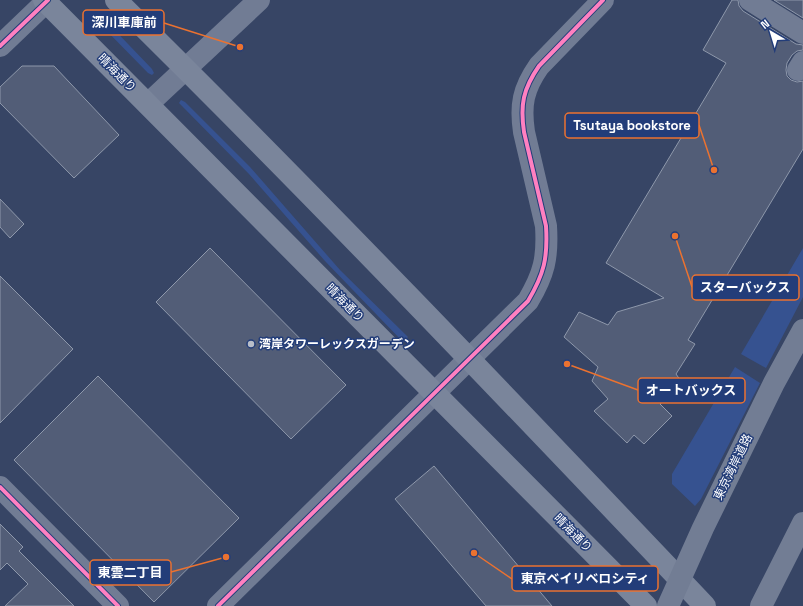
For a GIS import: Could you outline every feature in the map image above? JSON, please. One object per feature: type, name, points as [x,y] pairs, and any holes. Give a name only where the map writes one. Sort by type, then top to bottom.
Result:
[{"type":"highway","name":"東京湾岸道路","points":[[668,606],[679,579],[774,383],[803,330]]},
{"type":"highway","points":[[761,606],[803,523]]},
{"type":"main road","points":[[116,0],[186,69],[470,359],[705,606]]},
{"type":"main road","name":"晴海通り","points":[[46,1],[646,606]]},
{"type":"street","points":[[148,104],[259,0]]},
{"type":"street","points":[[218,606],[528,301],[541,277],[545,264],[547,246],[546,226],[522,120],[524,93],[530,78],[538,66],[603,0]]},
{"type":"street","points":[[750,0],[803,33]]},
{"type":"street","points":[[0,46],[46,1]]},
{"type":"street","points":[[0,487],[118,606]]},
{"type":"shaded area","points":[[105,20],[152,69],[154,73],[152,75],[148,73],[100,24]]},
{"type":"shaded area","points":[[181,100],[185,102],[250,167],[340,270],[408,337],[403,342],[325,261],[249,174],[179,103]]},
{"type":"shaded area","points":[[803,248],[803,297],[766,368],[741,354]]},
{"type":"shaded area","points":[[735,367],[760,383],[701,499],[695,506],[672,484],[672,474]]},
{"type":"building","points":[[732,0],[738,0],[739,6],[743,11],[796,44],[803,45],[803,50],[797,51],[792,55],[787,63],[786,70],[787,76],[791,80],[797,82],[803,81],[803,149],[688,340],[695,344],[676,374],[683,384],[660,404],[672,416],[644,444],[634,435],[627,443],[594,411],[608,399],[592,381],[598,367],[564,337],[579,312],[608,325],[617,312],[664,298],[606,263],[726,63],[703,50]]},
{"type":"building","points":[[774,0],[803,0],[803,18]]},
{"type":"building","points":[[22,66],[54,66],[119,135],[74,178],[0,103],[0,87]]},
{"type":"building","points":[[0,199],[24,224],[10,238],[0,227]]},
{"type":"building","name":"湾岸タワーレックスガーデン","points":[[210,248],[346,385],[291,439],[156,302]]},
{"type":"building","points":[[0,276],[73,349],[0,423]]},
{"type":"building","points":[[98,376],[239,518],[154,602],[14,460]]},
{"type":"building","points":[[434,466],[552,606],[486,606],[395,499]]},
{"type":"building","points":[[0,524],[23,547],[19,551],[74,606],[5,606],[28,584],[7,563],[0,570]]},
{"type":"cycle path","points":[[0,46],[48,0]]},
{"type":"cycle path","points":[[218,606],[528,301],[538,282],[544,265],[546,226],[524,132],[522,114],[524,98],[529,82],[539,66],[603,0]]},
{"type":"cycle path","points":[[0,487],[118,606]]},
{"type":"place","name":"深川車庫前","points":[[240,47]]},
{"type":"place","name":"Tsutaya bookstore","points":[[714,170]]},
{"type":"place","name":"スターバックス","points":[[675,236]]},
{"type":"place","name":"湾岸タワーレックスガーデン","points":[[251,344]]},
{"type":"place","name":"オートバックス","points":[[567,364]]},
{"type":"place","name":"東京ベイリベロシティ","points":[[474,553]]},
{"type":"place","name":"東雲二丁目","points":[[226,557]]}]
